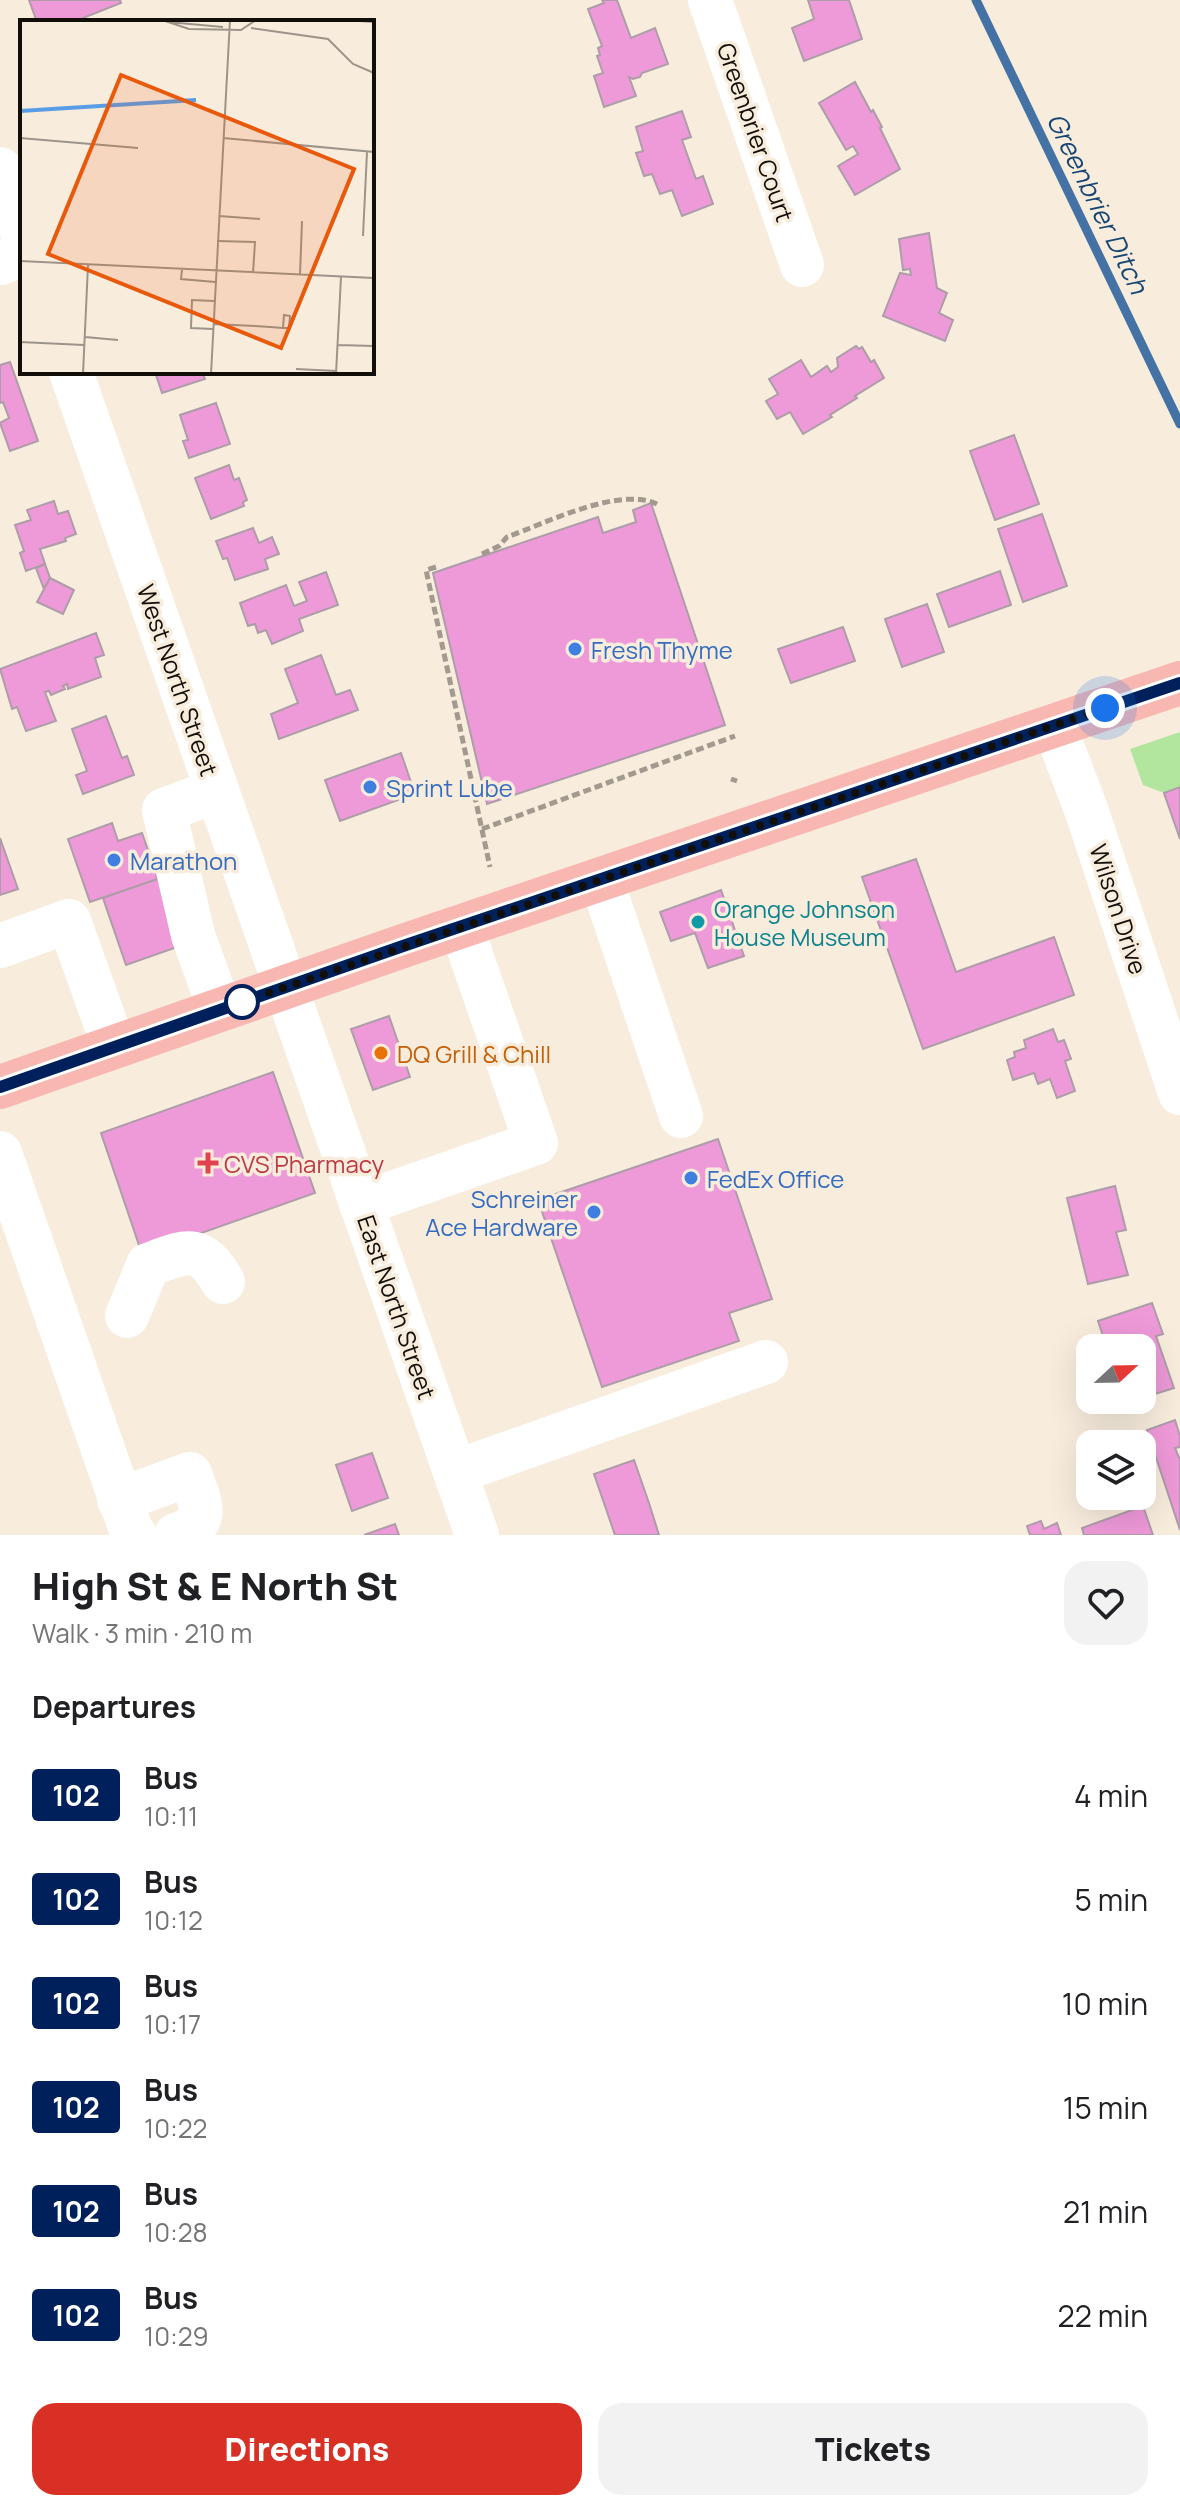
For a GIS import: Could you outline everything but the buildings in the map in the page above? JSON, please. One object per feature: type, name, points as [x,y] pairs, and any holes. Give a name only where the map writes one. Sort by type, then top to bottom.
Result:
[{"type":"main road","points":[[0,1087],[461,926],[1180,683]]},
{"type":"street","name":"Greenbrier Court","points":[[710,0],[802,265]]},
{"type":"street","points":[[0,169],[20,226]]},
{"type":"street","points":[[0,263],[20,256]]},
{"type":"street","name":"West North Street","points":[[72,374],[285,987]]},
{"type":"street","name":"Wilson Drive","points":[[1054,725],[1087,812],[1180,1093]]},
{"type":"street","points":[[216,791],[164,810],[193,935],[220,1010]]},
{"type":"street","points":[[186,902],[247,878]]},
{"type":"street","points":[[601,879],[681,1116]]},
{"type":"street","points":[[0,946],[69,921],[114,1047]]},
{"type":"street","points":[[361,1204],[536,1143],[461,926]]},
{"type":"street","name":"East North Street","points":[[285,987],[477,1535]]},
{"type":"street","points":[[0,1153],[127,1517],[190,1474],[202,1509],[200,1519],[190,1530],[176,1535]]},
{"type":"street","points":[[127,1316],[148,1265],[173,1256],[185,1252],[201,1254],[214,1266],[223,1282]]},
{"type":"street","points":[[455,1472],[766,1362]]},
{"type":"path","points":[[482,554],[499,546],[507,537],[608,501],[633,498],[657,504]]},
{"type":"path","points":[[436,567],[426,570],[490,867]]},
{"type":"path","points":[[482,829],[735,736]]},
{"type":"green space","points":[[1180,732],[1180,787],[1164,793],[1143,785],[1130,749]]},
{"type":"waterway","name":"Greenbrier Ditch","points":[[976,0],[1180,424]]},
{"type":"bus line","name":"102","points":[[0,1087],[403,946],[1180,683]]},
{"type":"place","name":"Fresh Thyme","points":[[575,649]]},
{"type":"place","name":"Sprint Lube","points":[[370,787]]},
{"type":"place","name":"Marathon","points":[[114,860]]},
{"type":"place","name":"Orange Johnson House Museum","points":[[698,922]]},
{"type":"place","name":"DQ Grill & Chill","points":[[381,1053]]},
{"type":"place","name":"CVS Pharmacy","points":[[208,1163]]},
{"type":"place","name":"FedEx Office","points":[[691,1178]]},
{"type":"place","name":"Schreiner Ace Hardware","points":[[594,1212]]},
{"type":"route","points":[[242,1002],[1105,708]]}]
